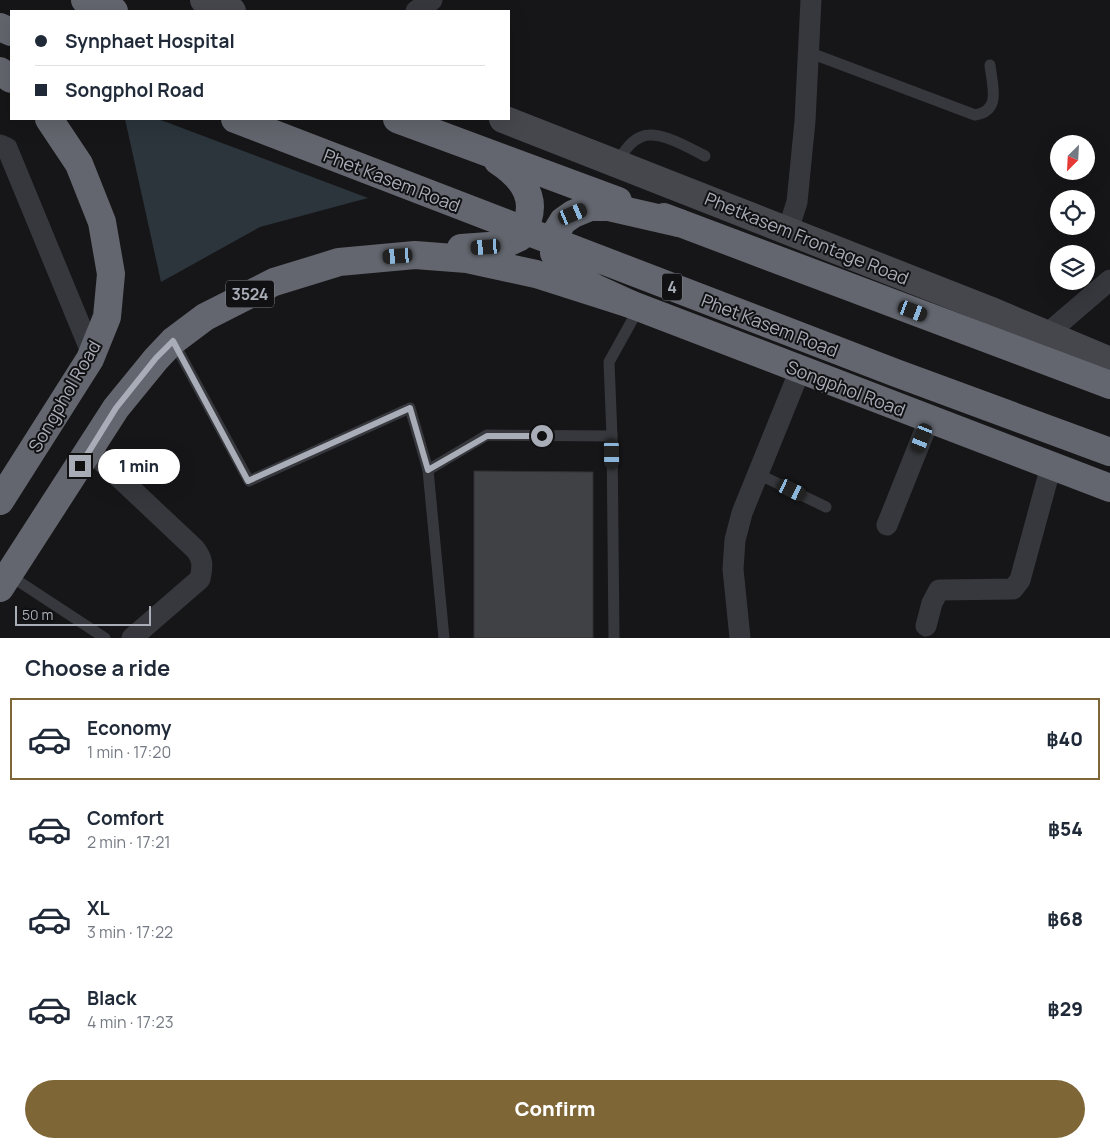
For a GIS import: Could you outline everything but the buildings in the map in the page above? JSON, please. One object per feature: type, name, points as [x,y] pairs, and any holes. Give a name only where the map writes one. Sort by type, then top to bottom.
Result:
[{"type":"highway","points":[[84,0],[111,10]]},
{"type":"highway","name":"Songphol Road","points":[[0,501],[76,382],[92,354],[107,317],[111,274],[100,214],[79,164],[51,120]]},
{"type":"highway","points":[[70,120],[88,163],[100,214]]},
{"type":"highway","name":"Phet Kasem Road","points":[[238,120],[896,373],[1110,452]]},
{"type":"highway","points":[[400,120],[1110,385]]},
{"type":"highway","points":[[415,255],[434,249],[504,245],[520,237],[528,219],[529,209],[528,194],[522,180],[499,161],[470,147]]},
{"type":"highway","points":[[635,306],[595,288],[560,268],[554,253],[555,234],[563,221],[590,206],[609,207],[679,223]]},
{"type":"highway","name":"Songphol Road","points":[[5,582],[116,408],[156,358],[173,341],[205,317],[274,282],[339,262],[415,255],[467,259],[536,274],[635,306],[1110,488]]},
{"type":"main road","points":[[204,0],[229,10]]},
{"type":"main road","name":"Phetkasem Frontage Road","points":[[506,120],[788,230],[1110,361]]},
{"type":"street","points":[[417,10],[432,0]]},
{"type":"street","points":[[788,230],[797,202],[805,121],[811,0]]},
{"type":"street","points":[[0,144],[6,148],[92,354]]},
{"type":"street","points":[[1047,334],[1110,280]]},
{"type":"street","points":[[740,638],[733,569],[735,540],[742,512],[800,370]]},
{"type":"street","points":[[887,525],[930,420]]},
{"type":"street","points":[[90,450],[202,558],[200,579],[132,638]]},
{"type":"street","points":[[926,626],[932,602],[939,590],[1013,589],[1020,580],[1051,466]]},
{"type":"lane","points":[[808,52],[975,115],[983,114],[994,101],[990,65]]},
{"type":"lane","points":[[616,163],[633,142],[641,136],[651,135],[668,139],[705,156]]},
{"type":"lane","points":[[614,638],[612,436],[609,362],[635,306]]},
{"type":"lane","points":[[173,341],[248,481],[410,408],[428,470],[444,638]]},
{"type":"lane","points":[[428,470],[487,436],[612,436]]},
{"type":"lane","points":[[758,474],[826,507]]},
{"type":"lane","points":[[5,582],[105,638]]},
{"type":"shaded area","points":[[125,120],[161,120],[368,198],[260,227],[161,282]]},
{"type":"route","points":[[80,466],[116,408],[156,358],[173,341],[248,481],[410,408],[428,470],[487,436],[542,436]]}]
